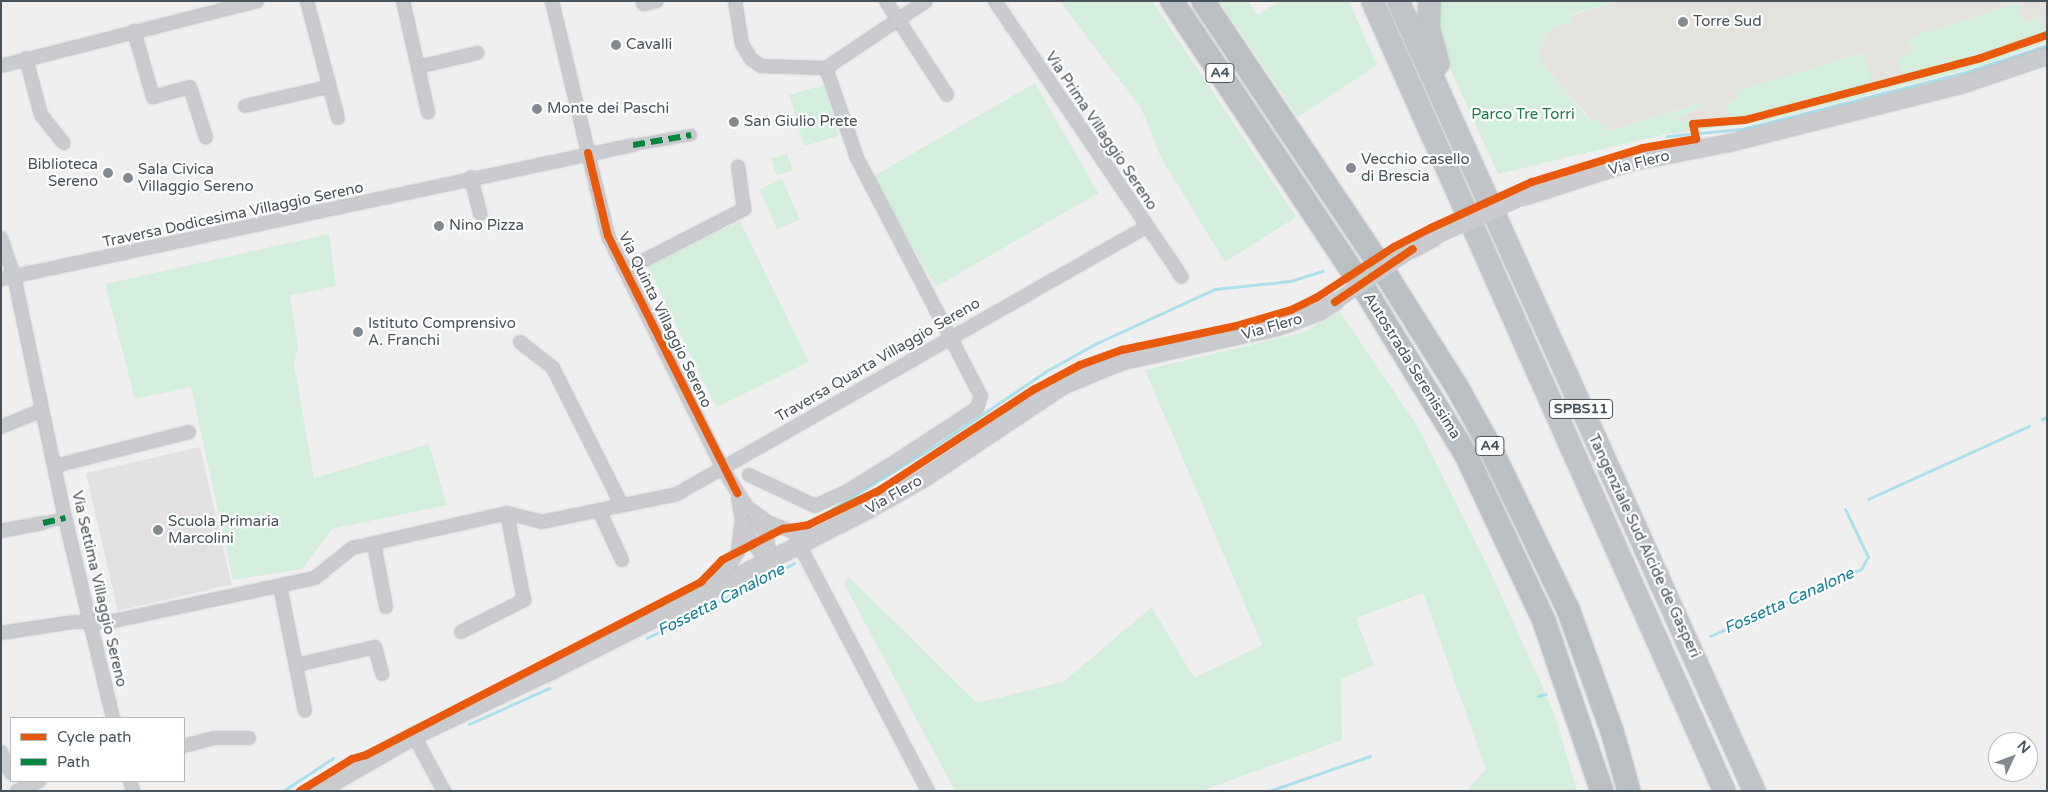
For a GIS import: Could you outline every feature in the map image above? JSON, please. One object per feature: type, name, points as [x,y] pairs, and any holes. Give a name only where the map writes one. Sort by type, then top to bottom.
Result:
[{"type":"highway","name":"Autostrada Serenissima","points":[[1172,1],[1365,290],[1466,455],[1544,621],[1602,791]]},
{"type":"highway","name":"Autostrada Serenissima","points":[[1203,1],[1387,276],[1458,387],[1488,443],[1568,609],[1612,731],[1629,791]]},
{"type":"highway","name":"Tangenziale Sud Alcide de Gasperi","points":[[1372,1],[1724,791]]},
{"type":"highway","name":"Tangenziale Sud Alcide de Gasperi","points":[[1398,1],[1469,164],[1754,791]]},
{"type":"highway","points":[[1429,1],[1428,27],[1433,50],[1466,129],[1469,164]]},
{"type":"street","points":[[1,66],[26,58],[256,1]]},
{"type":"street","points":[[307,1],[328,88],[338,118]]},
{"type":"street","points":[[403,1],[428,112]]},
{"type":"street","name":"Via Quinta Villaggio Sereno","points":[[552,1],[608,236],[722,467],[737,493],[754,513],[767,537],[770,562]]},
{"type":"street","points":[[643,4],[657,1]]},
{"type":"street","points":[[735,1],[742,44],[751,58],[761,66],[826,68],[926,1]]},
{"type":"street","points":[[886,1],[947,95]]},
{"type":"street","name":"Via Prima Villaggio Sereno","points":[[995,1],[1146,227],[1157,238],[1182,276]]},
{"type":"street","points":[[134,31],[153,97],[190,87],[206,138]]},
{"type":"street","points":[[418,67],[477,54]]},
{"type":"street","name":"Via Flero","points":[[318,791],[414,736],[820,536],[923,479],[1038,400],[1095,371],[1123,361],[1278,327],[1319,312],[1413,249],[1435,237],[1524,197],[1632,162],[1730,143],[1961,85],[2047,56]]},
{"type":"street","points":[[26,58],[41,115],[64,143]]},
{"type":"street","name":"Via Flero","points":[[749,475],[815,506],[846,492],[977,408],[981,396],[857,158],[826,68]]},
{"type":"street","points":[[245,106],[328,88]]},
{"type":"street","name":"Traversa Dodicesima Villaggio Sereno","points":[[7,278],[352,206],[471,177],[588,152],[691,135]]},
{"type":"street","points":[[625,270],[744,210],[738,166]]},
{"type":"street","points":[[471,177],[480,214]]},
{"type":"street","name":"Traversa Quarta Villaggio Sereno","points":[[1,633],[109,622],[315,578],[352,548],[506,513],[542,522],[621,504],[677,494],[951,336],[1146,227]]},
{"type":"street","name":"Via Settima Villaggio Sereno","points":[[1,238],[7,278],[42,410],[65,518],[113,717]]},
{"type":"street","points":[[520,342],[553,368],[621,504]]},
{"type":"street","points":[[1,426],[42,410]]},
{"type":"street","points":[[54,466],[189,432]]},
{"type":"street","name":"Via Quinta Villaggio Sereno","points":[[737,493],[742,520],[753,544],[770,562]]},
{"type":"street","points":[[599,510],[622,560]]},
{"type":"street","points":[[461,632],[524,600],[506,513]]},
{"type":"street","name":"Via Quinta Villaggio Sereno","points":[[754,513],[783,529],[820,536]]},
{"type":"street","points":[[1,531],[65,518]]},
{"type":"street","name":"Via Quinta Villaggio Sereno","points":[[710,591],[728,570],[738,552],[742,520]]},
{"type":"street","points":[[374,544],[386,607]]},
{"type":"street","points":[[800,546],[928,791]]},
{"type":"street","points":[[280,586],[306,711]]},
{"type":"street","points":[[296,665],[375,647],[382,674]]},
{"type":"street","points":[[414,736],[444,791]]},
{"type":"street","points":[[185,746],[213,738],[249,738]]},
{"type":"street","points":[[1,752],[10,772]]},
{"type":"street","points":[[18,791],[38,782]]},
{"type":"shaded area","points":[[1616,1],[2047,1],[2047,32],[2039,17],[2025,23],[2017,3],[1908,39],[1914,50],[1902,75],[1871,82],[1862,53],[1736,92],[1739,98],[1727,104],[1732,119],[1672,123],[1701,106],[1699,103],[1609,131],[1605,124],[1591,120],[1544,66],[1539,55],[1546,32],[1555,26],[1572,23],[1571,16]]},
{"type":"shaded area","name":"Scuola Primaria Marcolini","points":[[200,447],[232,584],[118,611],[86,473]]},
{"type":"green space","points":[[1060,1],[1152,1],[1296,217],[1225,262],[1161,158],[1141,108]]},
{"type":"green space","points":[[1219,1],[1248,1],[1258,15],[1279,1],[1349,1],[1377,65],[1298,117]]},
{"type":"green space","name":"Parco Tre Torri","points":[[1438,1],[1616,1],[1571,15],[1573,23],[1555,26],[1546,32],[1539,55],[1544,66],[1590,120],[1605,124],[1609,131],[1700,103],[1701,106],[1673,122],[1732,119],[1726,104],[1739,98],[1735,91],[1863,53],[1872,82],[1902,75],[1897,60],[1913,50],[1907,38],[2017,3],[2025,23],[2039,17],[2047,32],[2047,42],[1984,65],[1762,122],[1666,134],[1498,174],[1443,53],[1436,18]]},
{"type":"green space","points":[[1035,83],[1098,193],[936,287],[872,177]]},
{"type":"green space","points":[[824,85],[839,136],[804,146],[789,95]]},
{"type":"green space","points":[[787,153],[793,170],[777,176],[771,159]]},
{"type":"green space","points":[[782,179],[800,219],[777,229],[759,189]]},
{"type":"green space","points":[[740,221],[809,362],[716,407],[647,266]]},
{"type":"green space","points":[[329,234],[336,286],[290,296],[298,346],[294,364],[314,478],[429,444],[447,505],[332,529],[302,569],[233,580],[191,387],[135,399],[105,284]]},
{"type":"green space","points":[[1340,312],[1418,427],[1492,575],[1555,715],[1577,791],[1466,791],[1486,769],[1423,593],[1356,618],[1374,665],[1341,679],[1342,740],[1201,791],[955,791],[844,584],[848,576],[977,703],[1063,682],[1152,607],[1194,678],[1262,645],[1145,370],[1304,332]]},
{"type":"waterway","name":"Fossetta Canalone","points":[[1667,136],[1742,129],[1969,71],[2047,45]]},
{"type":"waterway","name":"Fossetta Canalone","points":[[824,514],[938,444],[1048,370],[1097,343],[1215,289],[1290,281],[1322,271]]},
{"type":"waterway","name":"Fossetta Canalone","points":[[2042,419],[2047,417]]},
{"type":"waterway","name":"Fossetta Canalone","points":[[1868,499],[2029,426]]},
{"type":"waterway","name":"Fossetta Canalone","points":[[1710,636],[1861,569],[1868,557],[1845,509]]},
{"type":"waterway","name":"Fossetta Canalone","points":[[647,638],[794,563]]},
{"type":"waterway","name":"Fossetta Canalone","points":[[469,724],[549,688]]},
{"type":"waterway","name":"Fossetta Canalone","points":[[1538,696],[1546,694]]},
{"type":"waterway","name":"Fossetta Canalone","points":[[1269,791],[1370,756]]},
{"type":"waterway","name":"Fossetta Canalone","points":[[283,791],[333,758]]},
{"type":"marked path","points":[[633,145],[691,135]]},
{"type":"marked path","points":[[43,523],[65,518]]},
{"type":"cycle path","points":[[300,791],[352,759],[366,755],[701,582],[722,560],[783,529],[808,525],[880,490],[1033,390],[1080,365],[1122,350],[1236,326],[1291,310],[1316,298],[1394,247],[1431,228],[1532,182],[1643,148],[1696,139],[1693,124],[1745,120],[1981,58],[2047,35]]},
{"type":"cycle path","points":[[588,153],[608,236],[737,493]]},
{"type":"cycle path","points":[[1335,302],[1413,249]]},
{"type":"place","name":"Torre Sud","points":[[1683,22]]},
{"type":"place","name":"Cavalli","points":[[616,45]]},
{"type":"place","name":"Monte dei Paschi","points":[[537,109]]},
{"type":"place","name":"San Giulio Prete","points":[[734,122]]},
{"type":"place","name":"Vecchio casello di Brescia","points":[[1351,168]]},
{"type":"place","name":"Biblioteca Sereno","points":[[108,173]]},
{"type":"place","name":"Sala Civica Villaggio Sereno","points":[[128,178]]},
{"type":"place","name":"Nino Pizza","points":[[439,226]]},
{"type":"place","name":"Istituto Comprensivo A. Franchi","points":[[358,332]]},
{"type":"place","name":"Scuola Primaria Marcolini","points":[[158,530]]}]
